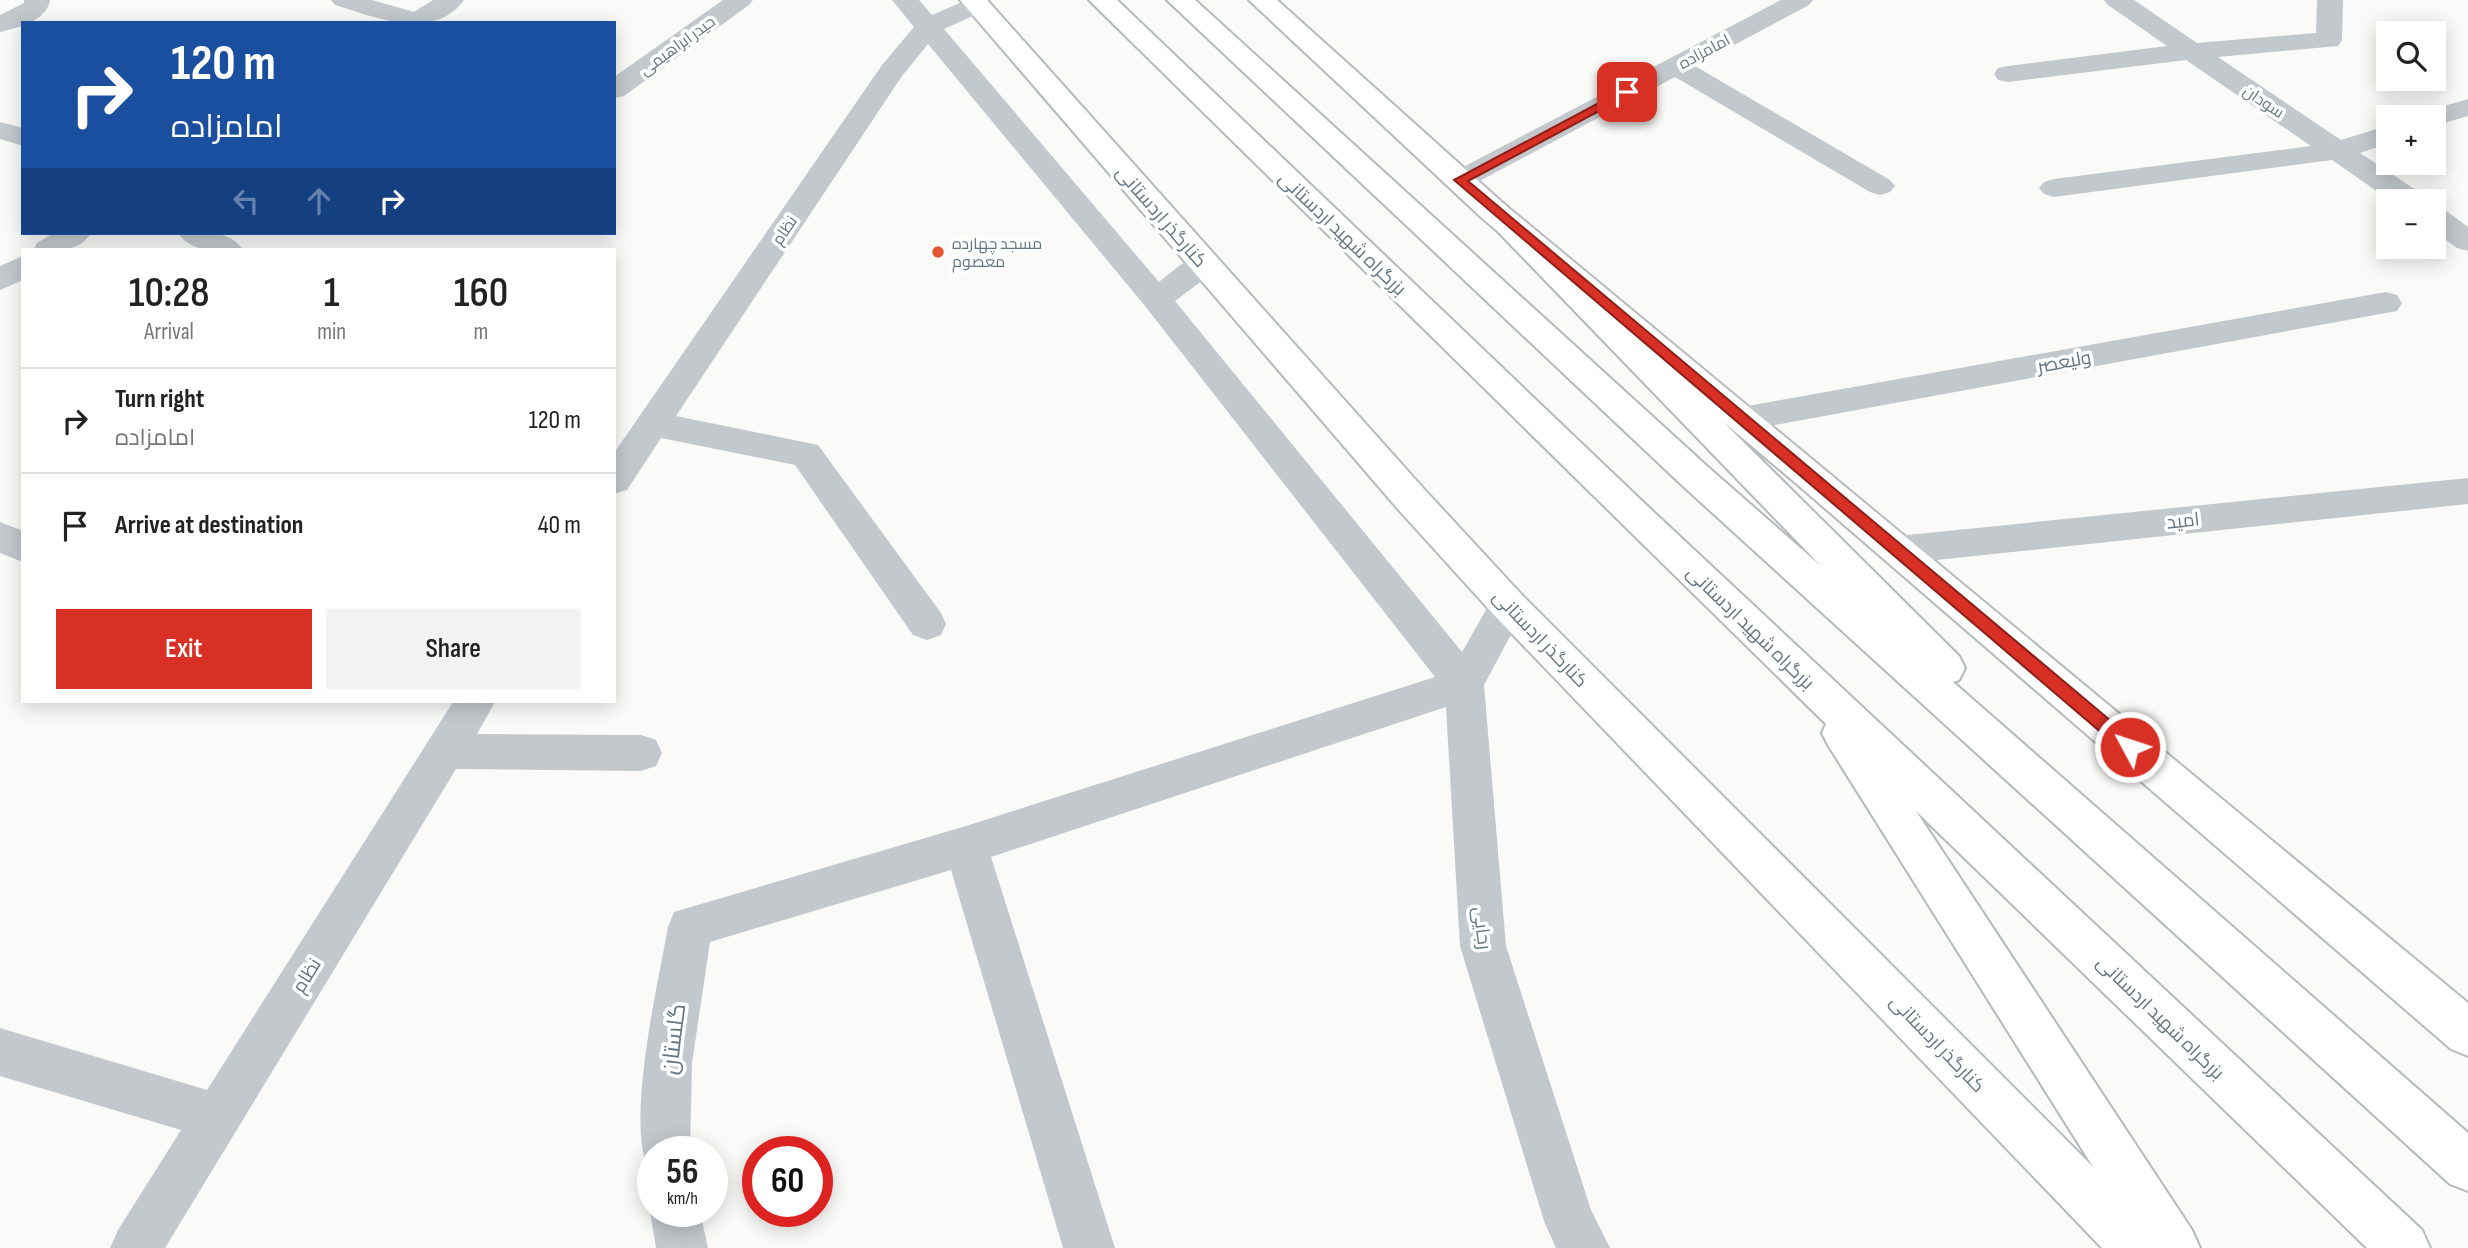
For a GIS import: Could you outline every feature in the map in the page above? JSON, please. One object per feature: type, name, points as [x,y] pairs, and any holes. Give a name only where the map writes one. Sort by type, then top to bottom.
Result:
[{"type":"main road","name":"بزرگراه شهید اردستانی","points":[[1102,0],[1808,681],[2404,1248]]},
{"type":"main road","points":[[1180,0],[1696,477],[2468,1167]]},
{"type":"main road","points":[[1262,0],[1493,211],[2223,948]]},
{"type":"main road","name":"کنارگذر اردستانی","points":[[975,2],[1410,498],[1508,605],[2138,1248]]},
{"type":"main road","points":[[1493,211],[2468,1033]]},
{"type":"main road","points":[[1808,681],[2174,1248]]},
{"type":"street","points":[[344,0],[412,21]]},
{"type":"street","points":[[417,21],[451,0]]},
{"type":"street","name":"حیدر ابراهیمی","points":[[616,89],[740,0]]},
{"type":"street","points":[[905,0],[1156,299],[1464,684]]},
{"type":"street","name":"امامزاده","points":[[1460,180],[1800,0]]},
{"type":"street","name":"سودان","points":[[2117,0],[2393,189]]},
{"type":"street","points":[[2008,74],[2192,51],[2329,40],[2330,0]]},
{"type":"street","name":"نظام","points":[[616,477],[634,439],[892,71],[927,27],[975,2]]},
{"type":"street","points":[[0,24],[37,10]]},
{"type":"street","points":[[1675,66],[1880,186]]},
{"type":"street","points":[[2446,114],[2468,107]]},
{"type":"street","points":[[0,130],[21,137]]},
{"type":"street","points":[[2053,188],[2337,151],[2376,138]]},
{"type":"street","points":[[2446,225],[2468,240]]},
{"type":"street","points":[[51,248],[73,235]]},
{"type":"street","points":[[197,235],[222,248]]},
{"type":"street","points":[[1156,299],[1204,264]]},
{"type":"street","points":[[0,280],[21,267]]},
{"type":"street","name":"ولیعصر","points":[[1742,419],[2386,303]]},
{"type":"street","points":[[634,439],[806,454],[927,624]]},
{"type":"street","name":"امید","points":[[1898,550],[2468,491]]},
{"type":"street","points":[[0,536],[21,547]]},
{"type":"street","points":[[1089,1248],[966,846],[1464,684],[1508,605]]},
{"type":"street","name":"رجایی","points":[[1464,684],[1483,946],[1569,1221],[1584,1248]]},
{"type":"street","name":"نظام","points":[[136,1248],[474,703]]},
{"type":"street","points":[[444,751],[641,753]]},
{"type":"street","name":"گلستان","points":[[666,1136],[668,1063],[690,927],[966,846]]},
{"type":"street","points":[[0,1052],[217,1117]]},
{"type":"street","points":[[678,1227],[682,1248]]},
{"type":"place","name":"مسجد چهارده معصوم","points":[[938,252]]},
{"type":"route","points":[[1627,92],[1460,180],[1493,211],[2130,747]]}]
